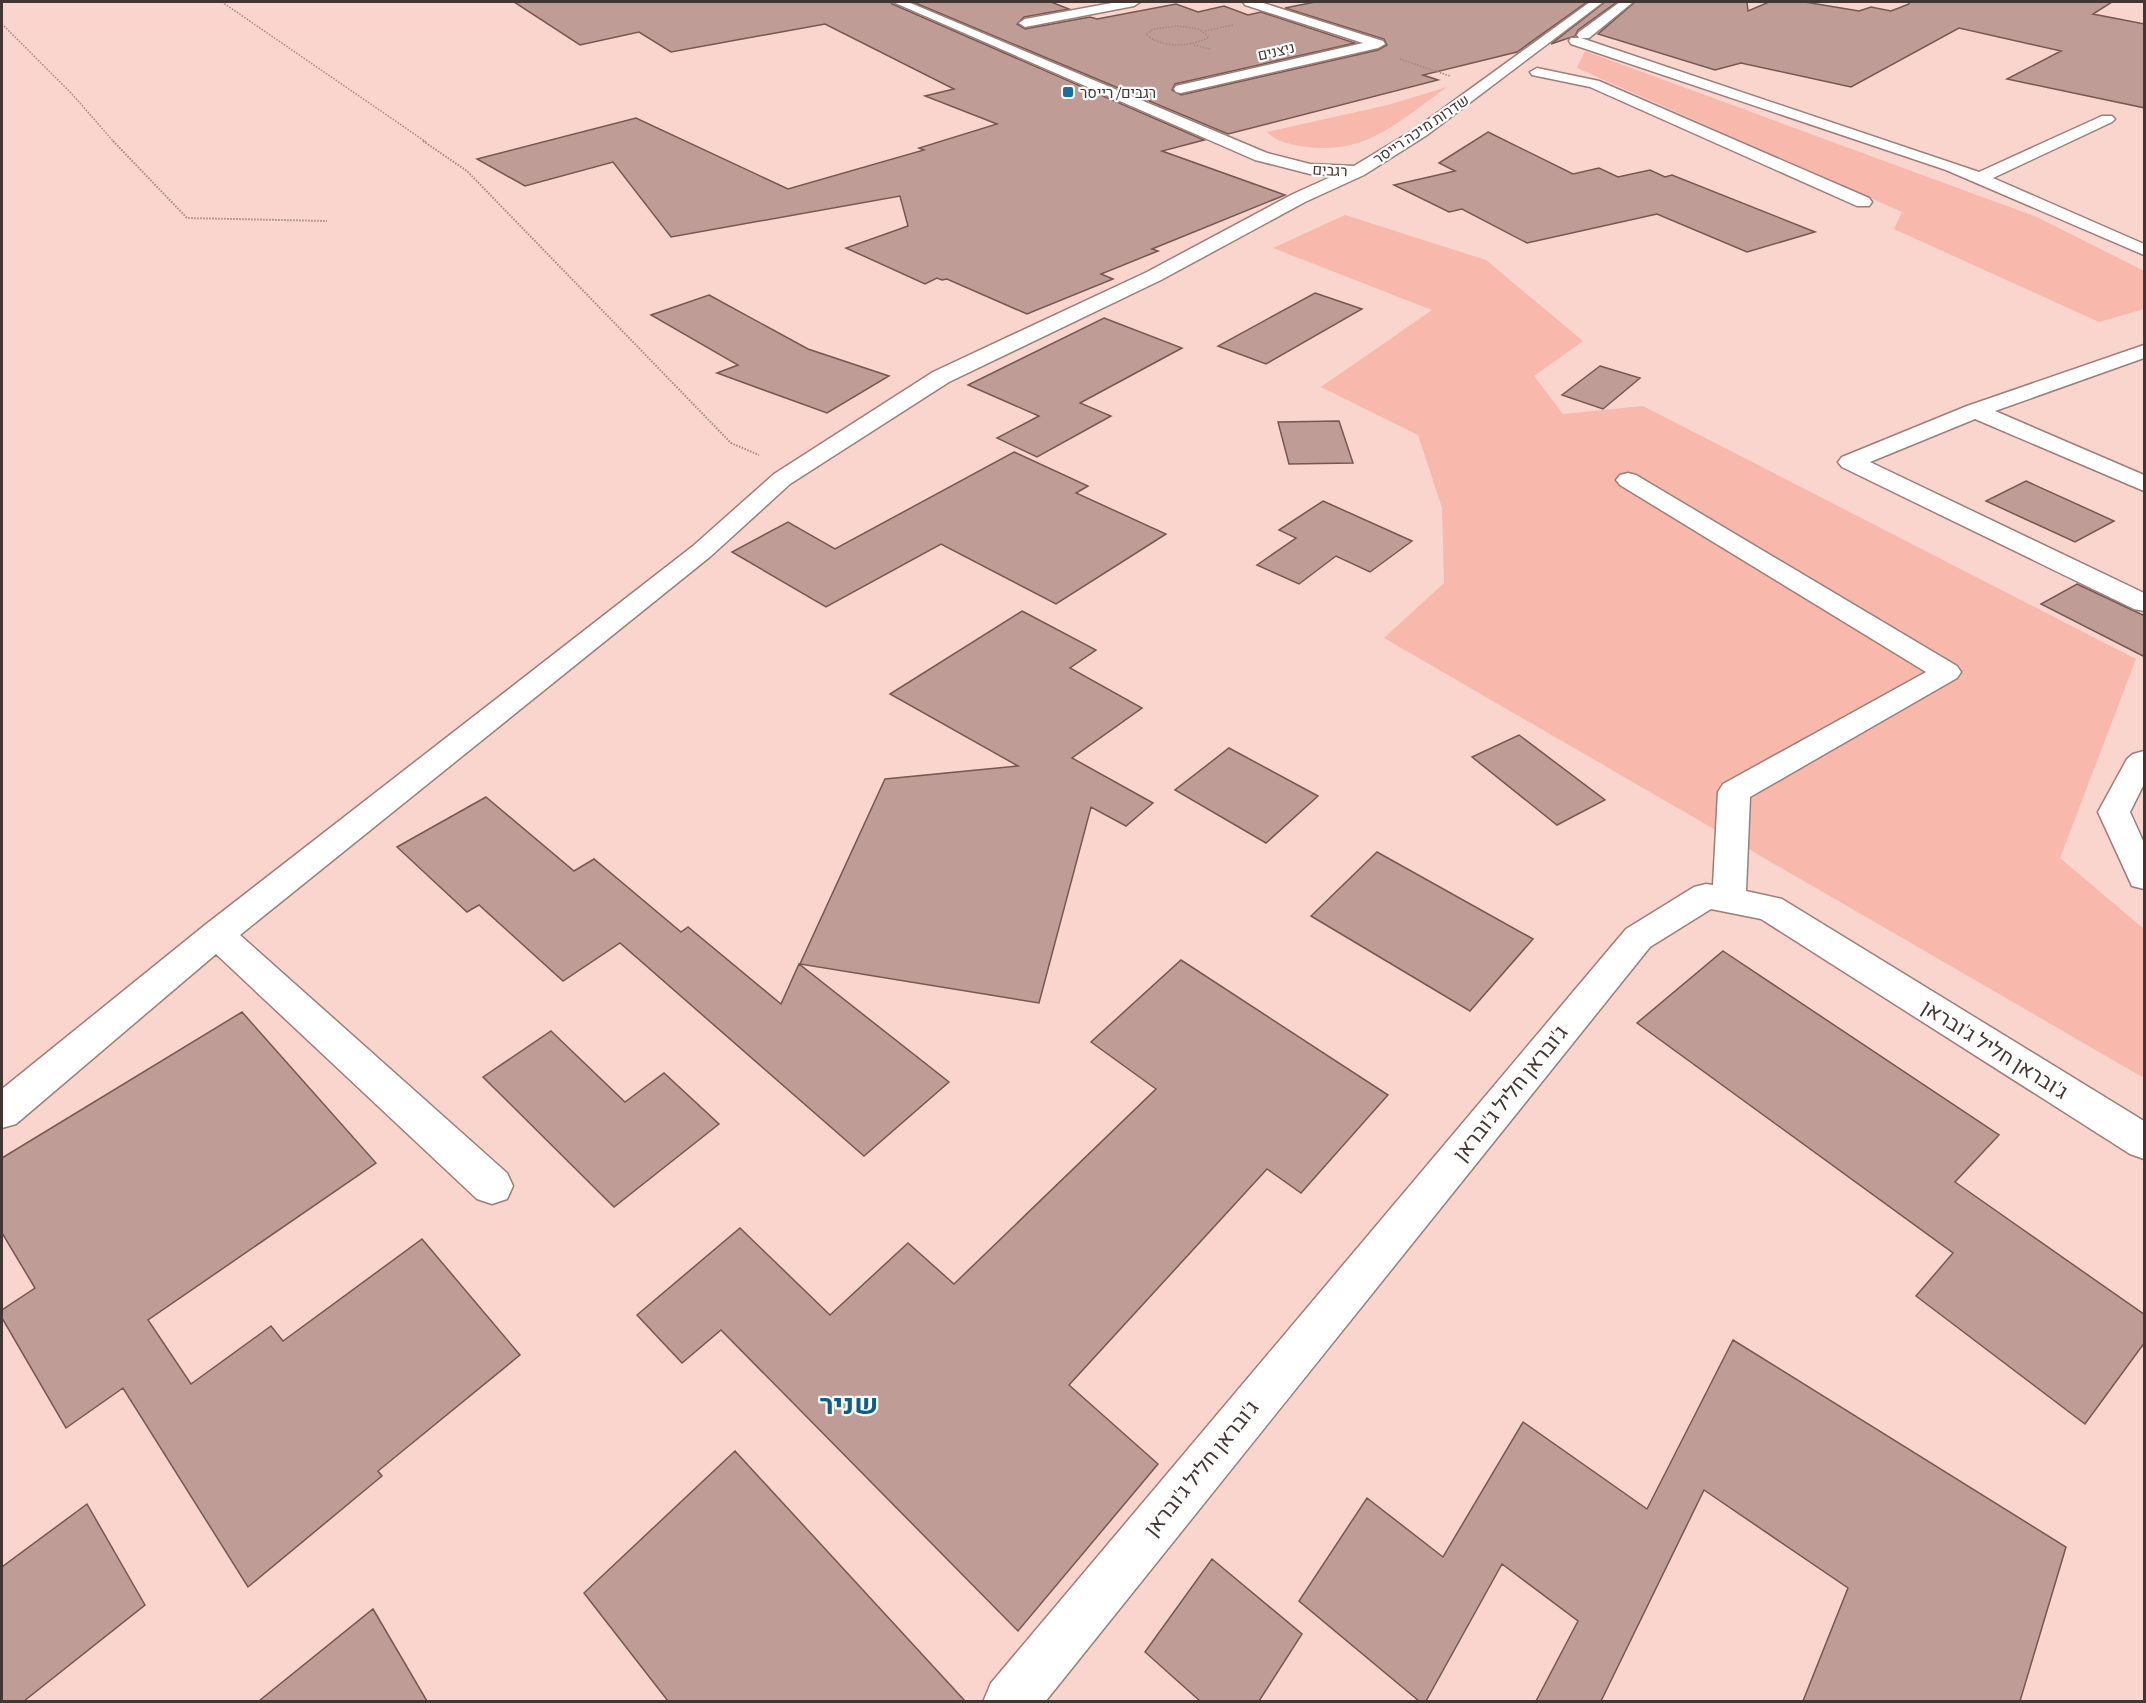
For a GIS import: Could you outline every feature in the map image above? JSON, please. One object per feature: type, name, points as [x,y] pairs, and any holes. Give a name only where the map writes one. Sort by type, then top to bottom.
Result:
[{"type":"street","name":"רגבים","points":[[899,2],[1262,157],[1310,169],[1358,171]]},
{"type":"street","name":"רגבים","points":[[921,2],[1260,145],[1342,161],[1358,171]]},
{"type":"street","points":[[1025,23],[1134,2]]},
{"type":"street","points":[[1249,2],[1372,46]]},
{"type":"street","name":"שדרות מיכה רייסר","points":[[1358,171],[1420,132],[1597,2]]},
{"type":"street","points":[[1627,2],[1532,75],[1594,84],[1863,202]]},
{"type":"street","points":[[1576,41],[1795,112],[1978,178],[2145,250]]},
{"type":"street","name":"ניצנים","points":[[1181,89],[1372,46]]},
{"type":"street","points":[[1978,178],[2107,119]]},
{"type":"street","points":[[1324,157],[1374,153],[1396,147]]},
{"type":"street","name":"שדרות מיכה רייסר","points":[[1358,171],[1392,166]]},
{"type":"street","points":[[2,1112],[217,934],[702,551],[782,479],[941,377],[1154,276],[1299,198],[1358,171]]},
{"type":"street","points":[[2145,351],[1975,411],[1850,462],[2145,603]]},
{"type":"street","points":[[2117,362],[2145,372]]},
{"type":"street","points":[[1975,411],[2145,484]]},
{"type":"street","points":[[1628,480],[1947,672],[1734,792],[1728,900]]},
{"type":"street","points":[[2145,761],[2138,766],[2114,812],[2145,877]]},
{"type":"street","name":"ג'ובראן חליל ג'ובראן","points":[[1010,1701],[1638,938],[1707,896],[1770,908],[2145,1142]]},
{"type":"street","points":[[217,934],[492,1186]]},
{"type":"path","points":[[222,2],[467,171],[731,443],[796,470]]},
{"type":"path","points":[[2,24],[72,94],[134,165],[187,218],[327,221]]},
{"type":"path","points":[[1190,44],[1206,40],[1208,34],[1197,29],[1177,26],[1154,29],[1146,34],[1156,42],[1190,44],[1210,50]]},
{"type":"path","points":[[1372,46],[1482,87]]},
{"type":"shaded area","points":[[1585,51],[2037,217],[2144,271],[2144,309],[2099,322],[1894,229],[1902,212],[1577,68]]},
{"type":"shaded area","points":[[1447,87],[1380,134],[1344,146],[1323,148],[1300,146],[1278,140],[1267,132],[1388,105]]},
{"type":"shaded area","points":[[1345,215],[1486,260],[1583,341],[1534,376],[1563,414],[1643,406],[2136,659],[2060,858],[2144,929],[2144,1078],[1384,638],[1444,583],[1442,508],[1418,435],[1321,387],[1432,310],[1273,248]]},
{"type":"building","points":[[514,2],[891,2],[1204,140],[1162,151],[1285,195],[1152,249],[1158,251],[1101,274],[1113,279],[1027,314],[947,279],[937,278],[925,284],[846,248],[908,226],[900,196],[671,237],[613,162],[525,186],[477,159],[636,118],[788,189],[924,150],[919,148],[997,124],[925,96],[954,89],[825,24],[671,52],[639,32],[580,45]]},
{"type":"building","points":[[913,2],[1051,2],[1069,9],[1024,17],[1017,24],[1025,29],[1090,17],[1097,19],[1176,4],[1198,12],[1224,6],[1248,15],[1261,12],[1355,43],[1175,84],[1172,90],[1181,95],[1378,50],[1387,45],[1384,39],[1285,8],[1315,2],[1587,2],[1517,52],[1423,75],[1438,80],[1228,134]]},
{"type":"building","points":[[1605,2],[1617,2],[1578,30],[1575,36],[1551,44]]},
{"type":"building","points":[[1635,2],[1747,2],[1748,11],[1769,2],[1805,2],[1859,11],[1871,7],[1891,11],[1909,2],[2112,2],[2093,14],[2145,24],[2145,108],[2007,79],[2061,51],[1959,28],[1851,87],[1741,63],[1715,70],[1598,34]]},
{"type":"building","points":[[1488,132],[1573,174],[1599,168],[1618,177],[1650,170],[1665,177],[1672,175],[1815,232],[1747,252],[1657,214],[1527,243],[1462,209],[1449,212],[1394,185],[1455,171],[1439,163]]},
{"type":"building","points":[[1315,293],[1362,309],[1266,364],[1218,346]]},
{"type":"building","points":[[709,295],[808,349],[889,376],[827,413],[717,373],[738,365],[651,315]]},
{"type":"building","points":[[1104,318],[1182,348],[1080,403],[1111,416],[1037,457],[997,438],[1039,416],[968,385]]},
{"type":"building","points":[[1600,366],[1640,378],[1603,409],[1562,395]]},
{"type":"building","points":[[1339,421],[1353,463],[1289,464],[1278,422]]},
{"type":"building","points":[[1014,452],[1088,486],[1076,493],[1166,534],[1056,604],[941,544],[826,607],[732,552],[788,522],[835,549]]},
{"type":"building","points":[[2026,481],[2114,521],[2075,542],[1986,501]]},
{"type":"building","points":[[1323,501],[1412,541],[1370,572],[1336,556],[1299,584],[1257,565],[1296,538],[1279,530]]},
{"type":"building","points":[[2077,584],[2145,616],[2145,657],[2041,604]]},
{"type":"building","points":[[1022,611],[1096,650],[1070,668],[1142,708],[1072,758],[1153,803],[1126,826],[1091,807],[1039,1003],[800,964],[885,779],[1018,766],[890,694]]},
{"type":"building","points":[[1519,735],[1605,800],[1557,825],[1472,757]]},
{"type":"building","points":[[1229,748],[1318,796],[1266,843],[1175,790]]},
{"type":"building","points":[[486,797],[574,871],[594,859],[681,932],[688,927],[781,1004],[799,964],[949,1082],[864,1156],[620,943],[563,981],[479,905],[467,912],[397,847]]},
{"type":"building","points":[[1377,852],[1533,939],[1470,1011],[1311,916]]},
{"type":"building","points":[[1723,951],[1999,1135],[1955,1182],[2145,1315],[2145,1342],[2085,1424],[1916,1296],[1953,1253],[1637,1023]]},
{"type":"building","points":[[1181,960],[1388,1095],[1301,1193],[1267,1169],[1069,1385],[1158,1464],[1018,1631],[721,1330],[682,1363],[637,1315],[740,1228],[830,1315],[908,1243],[954,1284],[1156,1089],[1091,1042]]},
{"type":"building","points":[[242,1012],[376,1163],[148,1320],[191,1384],[271,1326],[283,1341],[422,1239],[520,1355],[378,1471],[382,1476],[248,1587],[123,1388],[66,1428],[2,1318],[2,1310],[35,1288],[2,1233],[2,1158]]},
{"type":"building","points":[[551,1031],[625,1102],[664,1073],[719,1124],[614,1207],[483,1077]]},
{"type":"building","points":[[1733,1340],[2066,1547],[2020,1701],[1803,1701],[1848,1588],[1704,1490],[1601,1701],[1536,1701],[1578,1621],[1502,1564],[1426,1701],[1419,1701],[1299,1601],[1367,1498],[1443,1557],[1523,1422],[1647,1509]]},
{"type":"building","points":[[735,1451],[965,1701],[668,1701],[584,1593]]},
{"type":"building","points":[[87,1504],[145,1605],[24,1701],[2,1701],[2,1567]]},
{"type":"building","points":[[1212,1559],[1302,1634],[1259,1701],[1200,1701],[1145,1652]]},
{"type":"building","points":[[373,1609],[427,1701],[259,1701]]},
{"type":"place","name":"רגבים/ רייסר","points":[[1068,92]]},
{"type":"district","name":"שניר","points":[[849,1403]]}]
